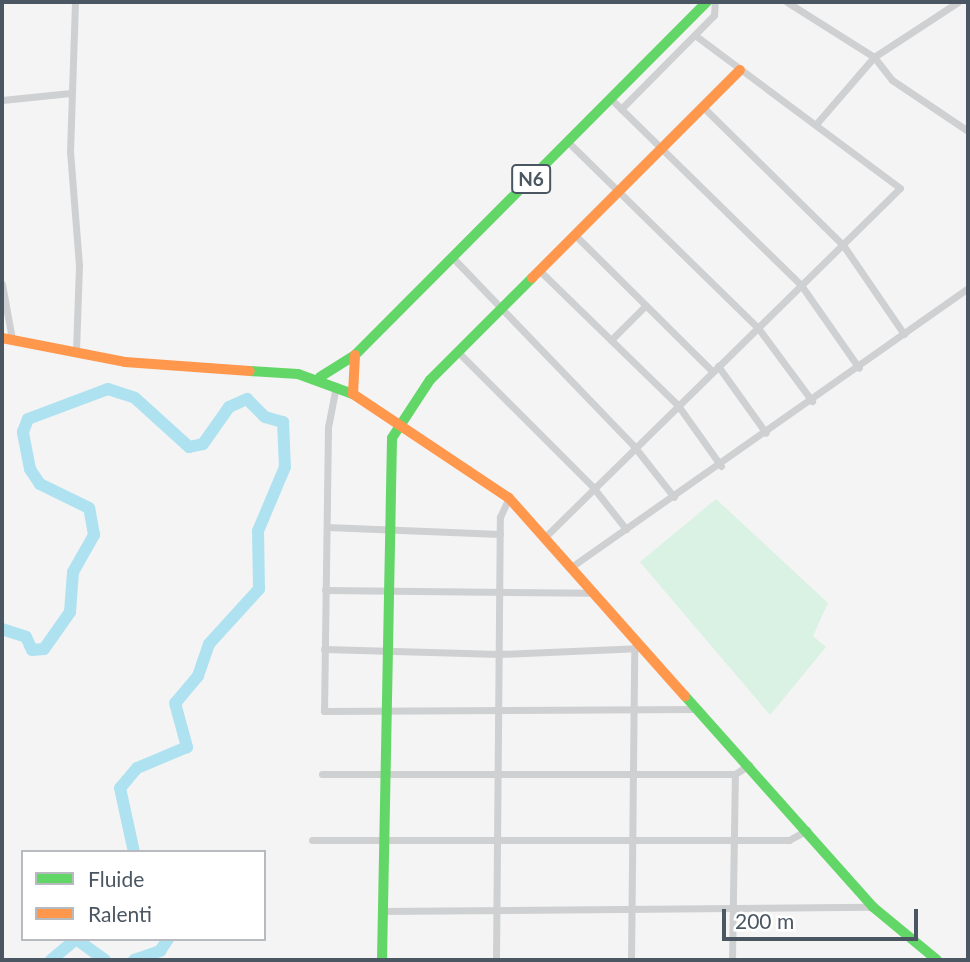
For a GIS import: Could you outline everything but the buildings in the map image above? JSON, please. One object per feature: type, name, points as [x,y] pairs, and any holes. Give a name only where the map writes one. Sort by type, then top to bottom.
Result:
[{"type":"main road","name":"N6","points":[[320,377],[355,355],[707,2]]},
{"type":"main road","points":[[382,960],[380,911],[387,776],[392,438],[458,352],[740,70]]},
{"type":"main road","points":[[7,339],[76,354],[282,371],[320,377],[401,423],[509,498],[573,565],[639,648],[808,829],[873,907],[923,957],[937,960]]},
{"type":"main road","points":[[353,394],[355,355]]},
{"type":"street","points":[[75,2],[71,93],[76,354]]},
{"type":"street","points":[[621,109],[714,15],[715,2]]},
{"type":"street","points":[[787,2],[874,57],[892,80],[968,131]]},
{"type":"street","points":[[817,124],[874,57],[958,2]]},
{"type":"street","points":[[546,536],[592,486],[900,188],[695,35]]},
{"type":"street","points":[[2,100],[71,93]]},
{"type":"street","points":[[611,99],[801,285],[859,368]]},
{"type":"street","points":[[704,108],[843,245],[904,334]]},
{"type":"street","points":[[568,141],[758,328],[812,401]]},
{"type":"street","points":[[576,236],[715,368],[766,433]]},
{"type":"street","points":[[453,258],[499,310],[634,445],[674,497]]},
{"type":"street","points":[[540,271],[677,404],[721,466]]},
{"type":"street","points":[[2,284],[7,339]]},
{"type":"street","points":[[573,565],[721,466],[968,288]]},
{"type":"street","points":[[611,340],[646,305]]},
{"type":"street","points":[[458,352],[592,486],[626,530]]},
{"type":"street","points":[[336,385],[328,427],[324,711],[635,713],[698,709]]},
{"type":"street","points":[[496,960],[500,534],[509,498]]},
{"type":"street","points":[[327,527],[500,534]]},
{"type":"street","points":[[325,590],[388,593],[597,593]]},
{"type":"street","points":[[324,649],[500,654],[639,648],[635,713],[631,960]]},
{"type":"street","points":[[322,774],[499,777],[735,774],[749,765]]},
{"type":"street","points":[[732,960],[731,910],[739,848],[733,837],[735,774]]},
{"type":"street","points":[[312,840],[385,836],[497,838],[632,835],[789,840],[808,829]]},
{"type":"street","points":[[380,911],[873,907]]},
{"type":"green space","points":[[716,499],[828,603],[813,636],[826,647],[770,715],[640,562]]},
{"type":"waterway","points":[[2,629],[26,637],[32,650],[44,649],[70,612],[73,572],[94,535],[89,508],[40,484],[30,469],[23,432],[28,419],[108,389],[135,398],[189,447],[203,444],[229,407],[247,399],[265,417],[283,422],[285,467],[258,531],[259,589],[209,644],[198,676],[175,703],[187,747],[137,768],[120,788],[134,850]]},
{"type":"waterway","points":[[51,960],[74,941]]},
{"type":"waterway","points":[[79,941],[105,960]]},
{"type":"waterway","points":[[134,960],[160,951],[167,941]]},
{"type":"traffic: fast","points":[[320,377],[355,355],[707,2]]},
{"type":"traffic: fast","points":[[382,960],[392,438],[430,380],[532,278]]},
{"type":"traffic: fast","points":[[250,371],[298,374],[353,394]]},
{"type":"traffic: fast","points":[[685,696],[873,907],[937,960]]},
{"type":"traffic: slow","points":[[532,278],[740,70]]},
{"type":"traffic: slow","points":[[2,338],[125,362],[250,371]]},
{"type":"traffic: slow","points":[[353,394],[355,355]]},
{"type":"traffic: slow","points":[[353,394],[509,498],[685,696]]}]
